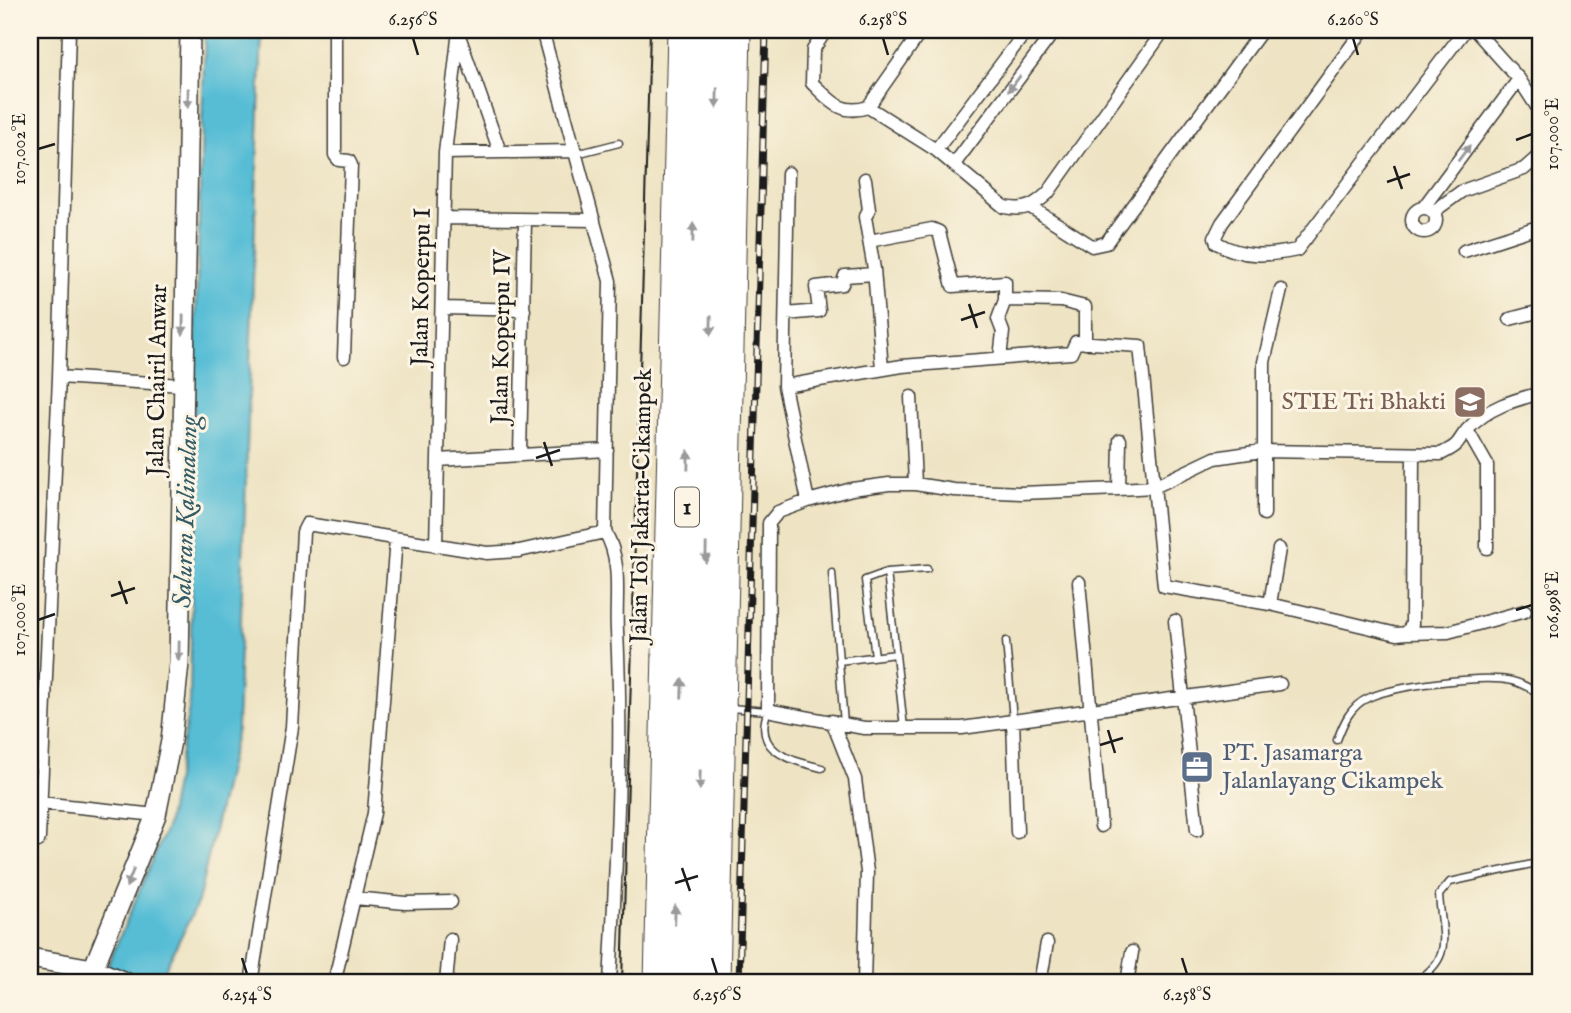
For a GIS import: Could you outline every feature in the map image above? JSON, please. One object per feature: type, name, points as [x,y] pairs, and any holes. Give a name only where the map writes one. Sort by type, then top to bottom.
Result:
[{"type":"highway","name":"Jalan Tol Jakarta–Cikampek","points":[[656,983],[679,30]]},
{"type":"highway","name":"1","points":[[673,983],[698,30]]},
{"type":"highway","name":"1","points":[[695,983],[719,30]]},
{"type":"highway","name":"1","points":[[718,983],[738,30]]},
{"type":"main road","name":"Jalan Chairil Anwar","points":[[94,972],[156,815],[172,741],[179,663],[190,30]]},
{"type":"main road","points":[[30,958],[94,972],[127,983]]},
{"type":"street","points":[[30,842],[40,838],[59,377],[69,30]]},
{"type":"street","points":[[335,30],[335,155],[339,160],[349,161],[351,165],[344,357]]},
{"type":"street","points":[[542,30],[610,281],[605,532],[612,545],[616,571],[621,694],[610,983]]},
{"type":"street","points":[[826,30],[813,50],[812,83],[841,110],[855,111],[868,107],[922,30]]},
{"type":"street","points":[[936,150],[1027,30]]},
{"type":"street","points":[[955,163],[1055,30]]},
{"type":"street","points":[[1032,208],[1048,193],[1164,30]]},
{"type":"street","points":[[868,107],[955,163],[1004,206],[1032,208],[1092,246],[1106,243],[1262,30]]},
{"type":"street","points":[[1363,30],[1222,223],[1215,237],[1217,243],[1226,248],[1266,256],[1297,250],[1465,30]]},
{"type":"street","points":[[1475,30],[1519,79],[1541,113]]},
{"type":"street","points":[[458,31],[500,152]]},
{"type":"street","name":"Jalan Koperpu I","points":[[436,545],[446,218],[445,153],[458,31]]},
{"type":"street","points":[[1519,79],[1428,210],[1462,191],[1524,169],[1541,154]]},
{"type":"street","points":[[445,153],[573,151]]},
{"type":"street","points":[[788,173],[784,386],[808,501]]},
{"type":"street","points":[[866,179],[869,242],[882,369]]},
{"type":"street","points":[[446,218],[594,220]]},
{"type":"street","name":"Jalan Koperpu IV","points":[[520,454],[525,220]]},
{"type":"street","points":[[1464,251],[1541,226]]},
{"type":"street","points":[[869,242],[932,229],[939,232],[953,286],[1005,282],[1005,300],[998,319],[1003,332],[1000,358]]},
{"type":"street","points":[[786,314],[819,311],[817,287],[842,284],[845,276],[874,274]]},
{"type":"street","points":[[1264,514],[1264,362],[1281,290]]},
{"type":"street","points":[[1005,300],[1061,301],[1085,307],[1085,343]]},
{"type":"street","points":[[443,308],[524,310]]},
{"type":"street","points":[[1510,318],[1541,311]]},
{"type":"street","points":[[784,386],[882,369],[1071,353],[1076,342],[1140,346],[1164,586],[1270,604],[1397,634],[1448,632],[1525,611]]},
{"type":"street","points":[[59,377],[182,385]]},
{"type":"street","points":[[1279,684],[962,728],[904,728],[838,723],[768,710],[769,523],[778,512],[852,489],[915,484],[954,490],[1021,493],[1119,489],[1154,486],[1215,458],[1262,451],[1358,450],[1441,454],[1460,445],[1467,430],[1500,404],[1541,393]]},
{"type":"street","points":[[911,397],[915,484]]},
{"type":"street","points":[[1467,430],[1488,465],[1487,548]]},
{"type":"street","points":[[1119,489],[1120,440]]},
{"type":"street","points":[[438,460],[607,450]]},
{"type":"street","points":[[1407,633],[1412,624],[1413,454]]},
{"type":"street","points":[[251,983],[292,727],[303,532],[311,523],[396,539],[504,553],[605,532]]},
{"type":"street","points":[[334,983],[374,813],[396,539]]},
{"type":"street","points":[[1270,604],[1279,549]]},
{"type":"street","points":[[1079,582],[1101,826]]},
{"type":"street","points":[[1175,621],[1197,830]]},
{"type":"street","points":[[1013,720],[1017,832]]},
{"type":"street","points":[[838,723],[855,779],[867,872],[864,983]]},
{"type":"street","points":[[40,803],[156,815]]},
{"type":"street","points":[[355,898],[405,903],[452,902]]},
{"type":"street","points":[[446,983],[450,939]]},
{"type":"street","points":[[1040,983],[1047,943]]},
{"type":"street","points":[[1127,983],[1132,952]]},
{"type":"lane","points":[[573,151],[584,152],[619,143]]},
{"type":"lane","points":[[875,656],[864,586],[869,576],[928,569]]},
{"type":"lane","points":[[887,572],[904,728]]},
{"type":"lane","points":[[832,573],[839,661],[838,723]]},
{"type":"lane","points":[[1006,641],[1013,720]]},
{"type":"lane","points":[[839,661],[896,654]]},
{"type":"lane","points":[[1337,740],[1352,710],[1367,698],[1394,691],[1471,679],[1513,681],[1541,695]]},
{"type":"lane","points":[[722,707],[768,710],[766,739],[774,752],[793,761],[822,768]]},
{"type":"lane","points":[[1413,983],[1433,971],[1443,954],[1439,895],[1450,882],[1541,862]]},
{"type":"water","points":[[205,30],[262,30],[237,729],[198,902],[158,983],[100,983],[167,826],[190,703],[195,350]]},
{"type":"tram line","points":[[622,983],[650,30]]},
{"type":"railway","points":[[739,983],[766,30]]},
{"type":"place","name":"STIE Tri Bhakti","points":[[1470,402]]},
{"type":"place","name":"PT. Jasamarga Jalanlayang Cikampek","points":[[1197,767]]},
{"type":"water label","name":"Saluran Kalimalang","points":[[186,512]]}]
